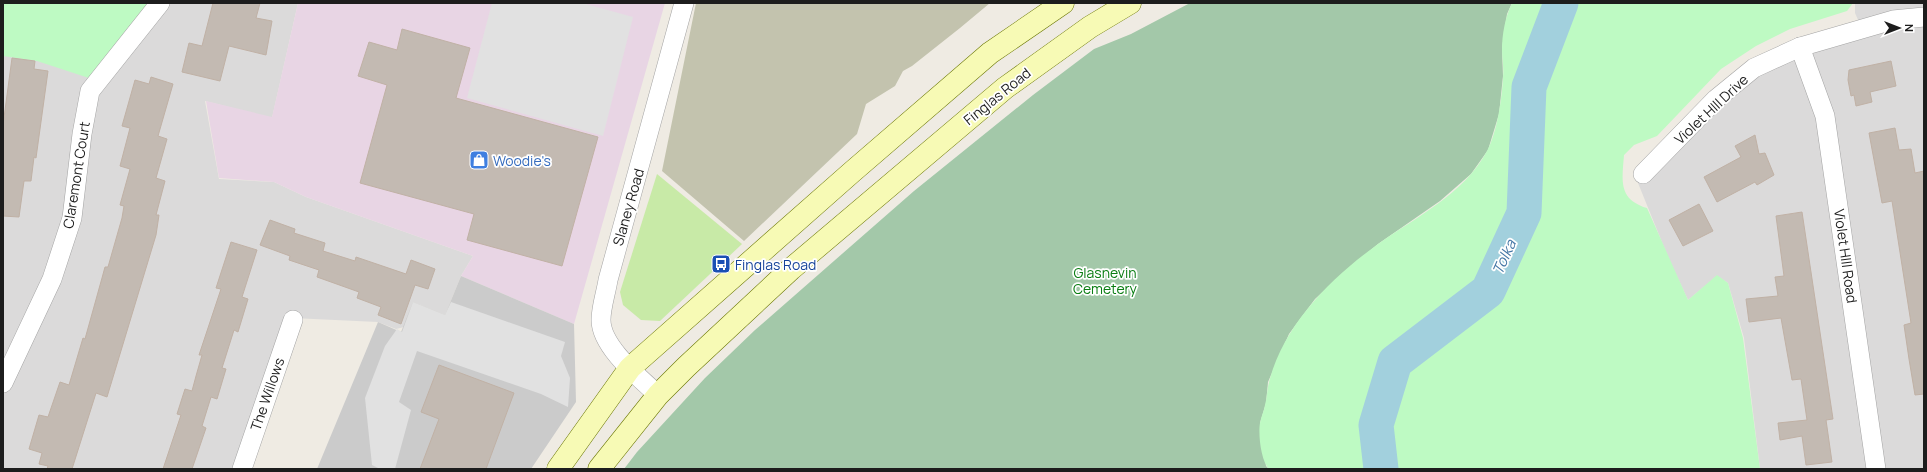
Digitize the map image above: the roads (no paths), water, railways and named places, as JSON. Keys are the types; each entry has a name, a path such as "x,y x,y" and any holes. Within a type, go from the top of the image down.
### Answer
{"main road":[{"path":"558,469 630,368 831,190 990,53 1062,3"},
{"name":"Finglas Road","path":"599,469 658,395 791,269 1005,88 1090,27 1130,3"}],"street":[{"name":"Claremont Court","path":"3,383 52,279 72,218 82,134 90,91 160,3"},
{"name":"Slaney Road","path":"658,395 618,355 605,336 601,321 608,280 684,3"},
{"name":"Violet HIll Drive","path":"1643,174 1716,99 1754,68 1800,47 1893,20 1924,17"},
{"name":"Violet HIll Road","path":"1800,47 1825,116 1876,469"},
{"name":"The Willows","path":"242,469 293,320"}],"waterway":[{"name":"Tolka","path":"1381,469 1376,425 1395,362 1488,291 1524,213 1529,87 1561,3"}],"place":[{"name":"Woodie's","path":"479,160"},
{"name":"Finglas Road","path":"721,264"}],"park label":[{"name":"Glasnevin Cemetery","path":"1105,280"}]}
